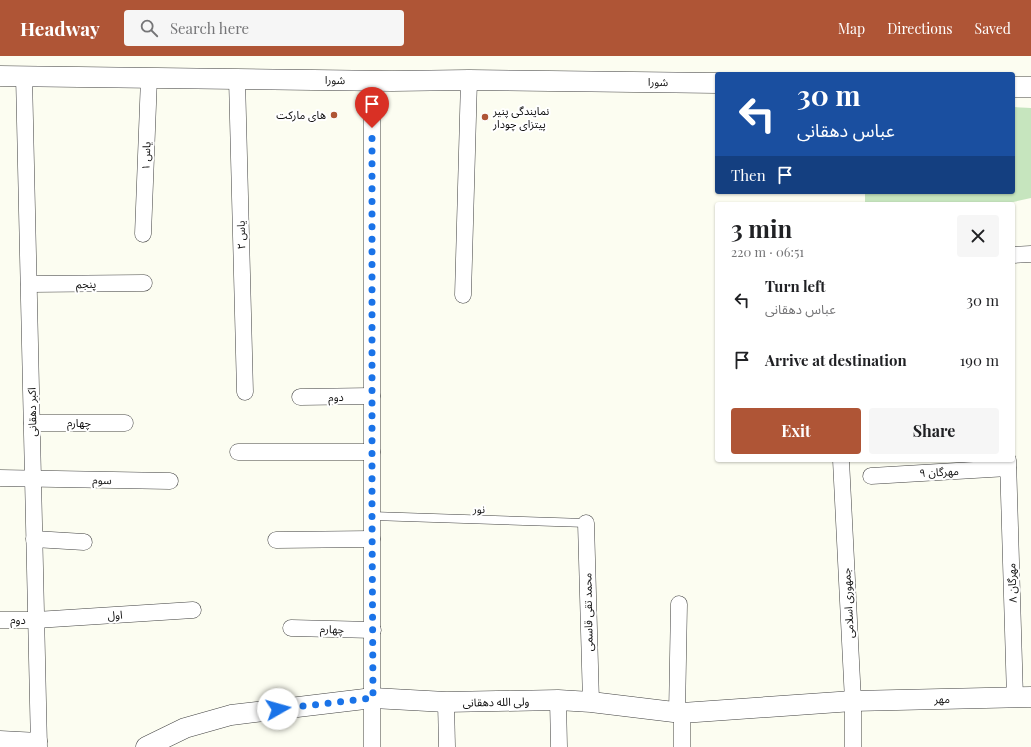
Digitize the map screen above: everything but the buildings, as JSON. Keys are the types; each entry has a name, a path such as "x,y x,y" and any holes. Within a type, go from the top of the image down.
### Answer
{"street":[{"name":"شورا","path":"0,76 715,83"},
{"name":"اکبر دهقانی","path":"24,76 39,744"},
{"name":"یاس ۱","path":"144,234 149,78"},
{"name":"یاس ۲","path":"238,79 245,392"},
{"path":"372,80 372,747"},
{"path":"463,295 469,80"},
{"path":"1015,87 1031,87"},
{"path":"1015,255 1031,254"},
{"name":"پنجم","path":"29,284 144,283"},
{"name":"دوم","path":"300,397 372,396"},
{"name":"چهارم","path":"32,423 125,423"},
{"path":"238,452 372,452"},
{"name":"جمهوری اسلامی","path":"841,462 854,747"},
{"name":"مهرگان ۹","path":"871,476 1008,464"},
{"name":"مهرگان ۸","path":"1008,464 1023,697"},
{"name":"سوم","path":"0,478 170,481"},
{"name":"محمد تقی قاسمی","path":"586,523 591,702"},
{"path":"34,539 84,542"},
{"path":"276,540 372,539"},
{"path":"679,604 679,713 682,747"},
{"name":"اول","path":"36,620 193,610"},
{"name":"دوم","path":"0,620 36,620"},
{"name":"چهارم","path":"291,628 373,630"},
{"name":"مهر","path":"853,701 1023,697"},
{"name":"ولی الله دهقانی","path":"146,747 185,728 231,714 373,698 446,702 558,700 591,702 679,713 853,701"},
{"path":"558,700 559,747"},
{"path":"446,702 447,747"},
{"path":"0,739 39,744"}],"lane":[{"name":"نور","path":"372,516 586,523"}],"green space":[{"path":"1015,107 1031,108 1031,198 1013,202 865,202 865,194 1015,194"}],"place":[{"name":"های مارکت","path":"334,115"},
{"name":"نمایندگی پنیر پیتزای چودار","path":"485,117"}],"route":[{"path":"278,709 373,698 372,128"}]}
